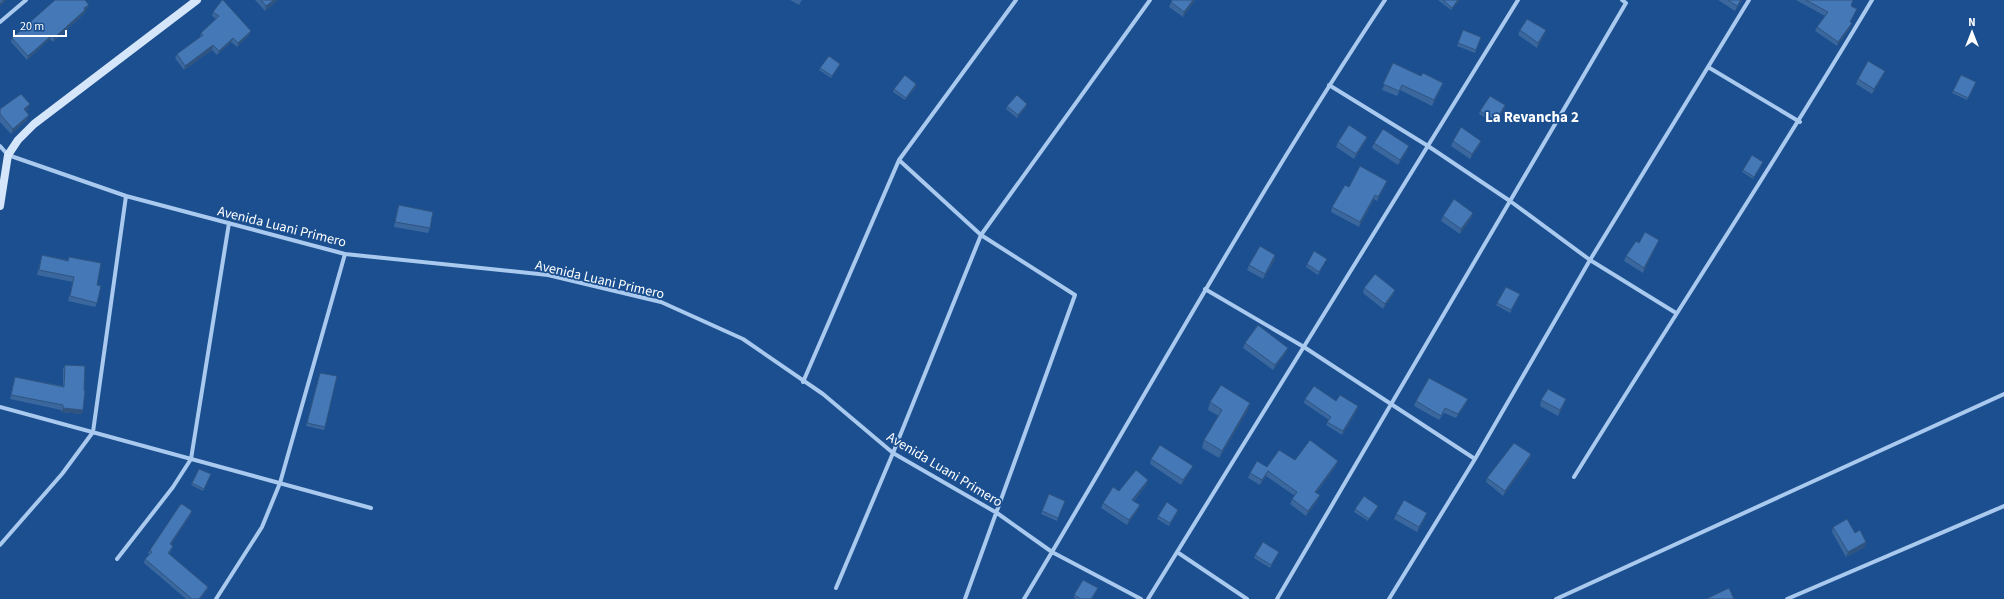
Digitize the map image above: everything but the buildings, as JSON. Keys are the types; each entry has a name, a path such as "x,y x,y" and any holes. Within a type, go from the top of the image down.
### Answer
{"street":[{"path":"0,22 26,0"},
{"path":"0,206 8,155 18,140 34,124 197,0"},
{"path":"803,382 899,160 1016,0"},
{"path":"836,588 893,453 981,234 1150,0"},
{"path":"1024,599 1205,289 1329,85 1385,0"},
{"path":"1148,599 1518,0"},
{"path":"1277,599 1626,3 1622,0"},
{"path":"1389,599 1475,459 1590,260 1749,0"},
{"path":"1574,477 1676,313 1800,122 1872,0"},
{"path":"1708,67 1800,122"},
{"path":"1329,85 1428,146 1510,201 1590,260 1676,313"},
{"path":"0,146 8,155"},
{"name":"Avenida Luani Primero","path":"8,155 126,196 345,254 548,275 661,302 743,339 803,382 823,394 893,453 997,512 1052,552 1141,599"},
{"path":"899,160 981,234 1075,295 965,599"},
{"path":"0,545 62,474 93,432 126,196"},
{"path":"117,559 173,487 192,459 229,223"},
{"path":"216,599 262,527 280,483 345,254"},
{"path":"1205,289 1304,347 1475,459"},
{"path":"1556,599 2004,394"},
{"path":"0,407 370,508"},
{"path":"1787,599 2004,506"},
{"path":"1177,552 1247,599"}],"district":[{"name":"La Revancha 2","path":"1532,117"}]}
